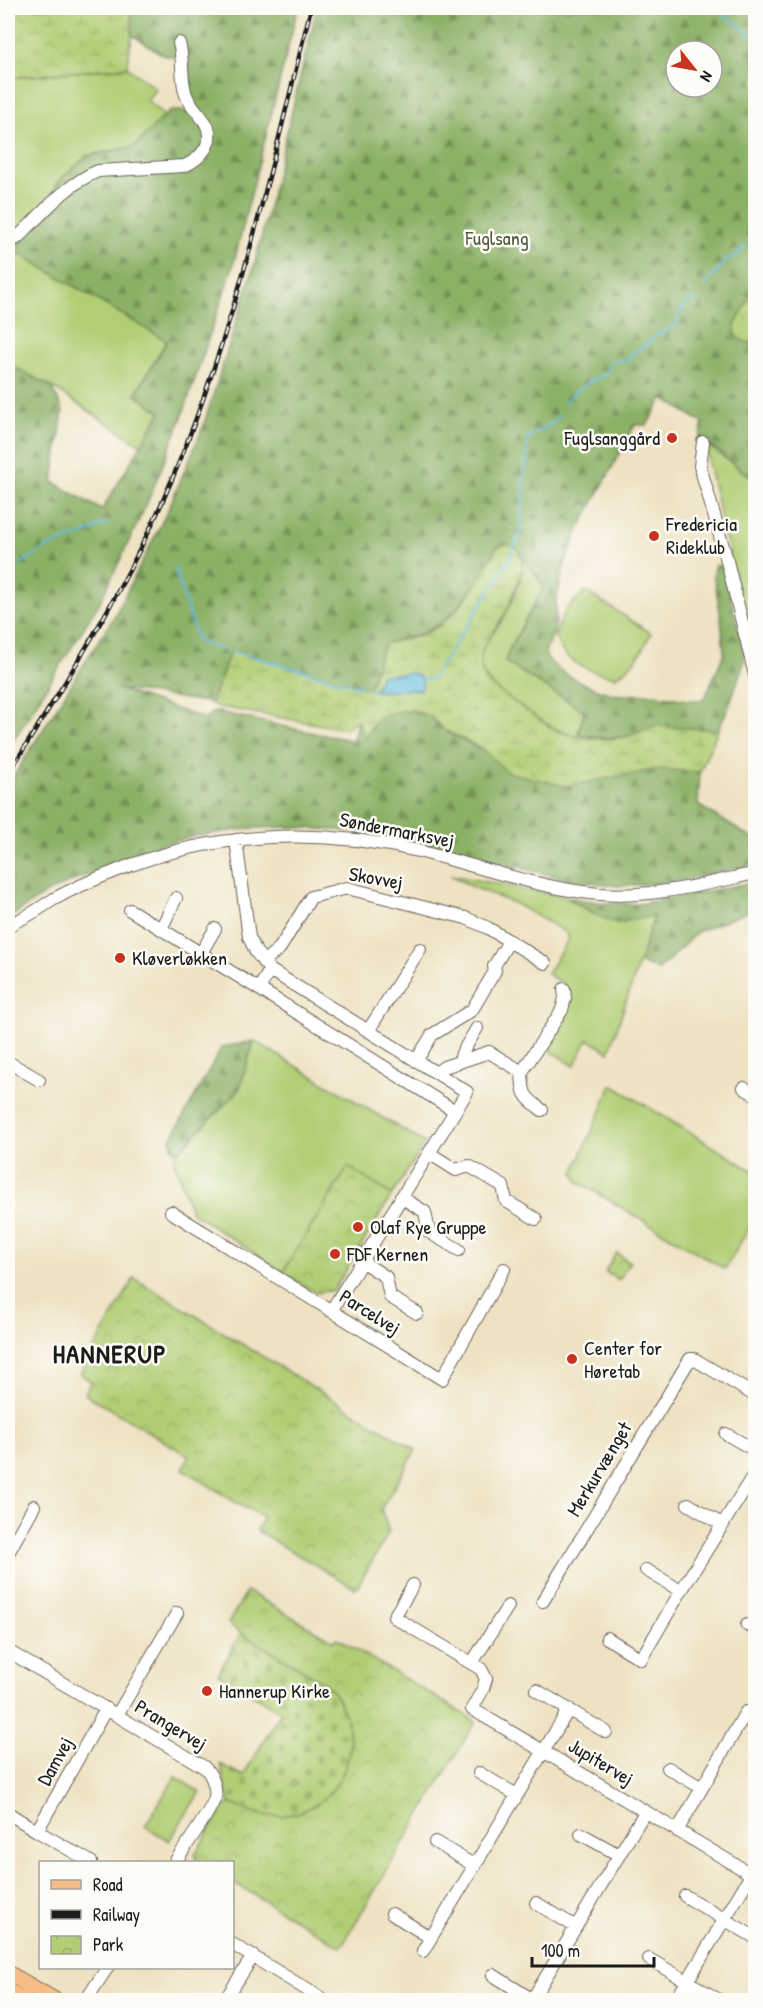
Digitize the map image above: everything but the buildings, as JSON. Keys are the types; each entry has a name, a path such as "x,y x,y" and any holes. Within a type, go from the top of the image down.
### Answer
{"main road":[{"path":"8,1973 55,2001"},
{"path":"8,1991 25,2001"}],"street":[{"path":"8,239 17,238 66,191 88,175 98,171 184,166 195,162 203,154 209,134 206,124 186,93 179,43"},
{"path":"703,442 700,466 726,557 756,679"},
{"name":"Søndermarksvej","path":"8,927 64,894 126,867 171,852 236,840 288,836 368,841 564,889 607,894 670,891 756,873"},
{"path":"236,840 249,937 266,966 467,1092 331,1311"},
{"name":"Skovvej","path":"259,989 266,966 280,948 311,897 347,888 466,918 488,928 545,963"},
{"path":"161,929 176,898"},
{"path":"130,910 455,1111"},
{"path":"201,954 215,928"},
{"path":"416,1061 432,1035 472,1010 495,971 494,966 509,941"},
{"path":"368,1031 420,949"},
{"path":"542,1110 523,1092 522,1072 562,1010 565,998 564,989"},
{"path":"460,1062 462,1053 477,1028"},
{"path":"436,1073 444,1067 489,1052 522,1072"},
{"path":"8,1062 39,1080"},
{"path":"744,1088 756,1095"},
{"path":"429,1153 456,1170 469,1166 503,1186 506,1201 536,1219"},
{"path":"401,1197 425,1212 429,1232 459,1250"},
{"name":"Parcelvej","path":"171,1212 442,1379 504,1269"},
{"path":"362,1261 386,1277 390,1297 417,1313"},
{"name":"Merkurvænget","path":"543,1601 690,1359 694,1359 756,1396"},
{"path":"726,1434 756,1451"},
{"path":"607,1638 642,1659 756,1471"},
{"path":"688,1504 723,1525"},
{"path":"8,1553 34,1506"},
{"path":"646,1570 681,1592"},
{"path":"412,1585 394,1617 472,1663 508,1606"},
{"name":"Prangervej","path":"111,1712 177,1613"},
{"name":"Prangervej","path":"8,1651 210,1772 215,1789 214,1802 176,1861"},
{"name":"Jupitervej","path":"472,1663 481,1669 486,1679 472,1709 754,1876"},
{"path":"536,1690 606,1732"},
{"path":"423,1952 569,1709"},
{"name":"Damvej","path":"37,1832 111,1712"},
{"path":"677,1831 746,1713"},
{"path":"668,1768 702,1788"},
{"path":"479,1773 517,1796"},
{"path":"493,1975 532,2000 645,1812"},
{"path":"8,1813 87,1861"},
{"path":"581,1834 619,1855"},
{"path":"435,1842 475,1866"},
{"path":"676,2001 754,1876"},
{"path":"685,1896 756,1938"},
{"path":"536,1903 576,1927"},
{"path":"392,1914 431,1938"},
{"path":"234,1945 324,2001"},
{"path":"225,2001 253,1956"},
{"path":"649,1959 719,2001"},
{"path":"86,2001 106,1969"}],"green space":[{"path":"8,8 298,8 233,266 181,420 148,501 100,602 8,749 8,364 52,387 63,411 53,482 102,510 161,412 135,395 167,341 13,250 56,208 49,201 56,186 87,156 135,146 170,111 187,111 197,107 191,94 188,56 165,56 132,35 127,67 8,78"},
{"path":"8,8 131,8 132,35 127,67 8,78"},
{"name":"Fuglsang","path":"317,8 755,8 755,481 717,450 699,440 703,423 663,398 647,425 635,425 578,531 563,569 556,602 556,624 545,652 548,659 562,672 582,683 609,693 653,694 701,700 705,697 724,654 721,617 714,578 715,565 723,567 745,656 729,706 718,730 654,726 630,736 605,738 579,735 584,711 505,662 509,650 544,586 519,551 483,575 443,622 424,633 384,644 369,690 232,651 211,703 116,688 205,719 213,712 219,712 351,740 354,738 357,720 366,738 374,722 382,715 402,711 423,713 446,731 480,749 507,772 603,779 660,769 700,772 698,805 755,840 755,864 673,882 618,886 567,879 376,833 292,827 252,828 195,836 156,846 46,893 8,919 8,785 115,615 167,512 203,427 255,263"},
{"path":"127,67 156,89 147,100 164,116 135,146 87,156 63,177 56,186 56,207 18,244 8,237 8,78"},
{"path":"13,250 167,340 135,394 161,412 141,445 52,387 8,364 8,259"},
{"path":"755,299 755,343 745,342 736,336 735,326 748,300"},
{"path":"707,445 755,481 755,665 709,467"},
{"path":"506,544 519,551 523,568 508,609 483,648 482,672 489,684 553,729 577,737 612,739 630,736 654,726 718,730 700,772 660,769 565,786 507,772 483,749 444,730 431,717 414,711 401,711 380,716 371,727 366,739 357,720 345,729 215,706 211,703 231,651 369,689 384,644 421,635 446,620 467,598 484,573 497,547"},
{"path":"523,558 544,586 509,650 505,662 584,711 577,737 544,722 505,696 485,677 482,669 481,652 513,600 521,575"},
{"path":"585,591 651,633 637,658 615,677 593,671 571,660 560,648 555,636 565,611"},
{"path":"450,875 566,897 598,916 655,915 609,1052 588,1039 574,1066 543,1046 565,985 547,974 569,938 565,932 516,904"},
{"path":"755,882 755,909 697,932 659,970 639,963 654,916 617,923 598,916 566,897 603,903 640,904"},
{"path":"254,1041 425,1143 392,1195 348,1167 283,1272 191,1212 173,1158 239,1090"},
{"path":"254,1041 239,1090 177,1152 170,1141 222,1047"},
{"path":"612,1085 755,1172 755,1218 725,1269 578,1182 574,1172"},
{"path":"348,1167 392,1195 334,1290 316,1293 283,1272"},
{"path":"616,1253 630,1262 619,1280 605,1272"},
{"path":"134,1278 416,1450 381,1509 389,1532 356,1589 257,1531 263,1517 183,1469 189,1456 85,1394 91,1381 80,1374"},
{"path":"247,1591 334,1641 337,1638 476,1721 341,1947 234,1883 234,1861 197,1861 195,1854 223,1808 229,1803 269,1816 295,1813 317,1804 333,1789 344,1770 349,1749 348,1726 340,1704 325,1683 228,1623"},
{"path":"241,1633 325,1683 340,1704 348,1726 349,1749 344,1770 333,1789 317,1804 295,1814 269,1816 229,1803 220,1764 243,1776 281,1712 218,1674"},
{"path":"175,1777 200,1792 169,1841 145,1826"}],"water":[{"path":"413,673 422,680 421,690 384,692 372,690 376,687 381,675"}],"waterway":[{"path":"714,8 756,38"},
{"path":"726,17 735,8"},
{"path":"706,285 726,259 736,256 745,246"},
{"path":"565,403 570,396 589,382 606,374 614,361 629,360 632,354 655,336 673,327 680,311 693,298"},
{"path":"420,680 433,678 509,561 520,529 528,438 552,424 559,415"},
{"path":"8,571 49,546 106,524"},
{"path":"175,569 198,642 223,649"},
{"path":"231,651 362,687"},
{"path":"367,689 373,690"}],"railway":[{"path":"8,774 111,605 164,498 188,439 210,378 248,256 311,8"}],"place":[{"name":"Fuglsanggård","path":"672,438"},
{"name":"Fredericia Rideklub","path":"654,536"},
{"name":"Kløverløkken","path":"120,958"},
{"name":"Olaf Rye Gruppe","path":"358,1227"},
{"name":"FDF Kernen","path":"335,1254"},
{"name":"Center for Høretab","path":"572,1359"},
{"name":"Hannerup Kirke","path":"207,1691"}],"district":[{"name":"HANNERUP","path":"110,1354"}]}
